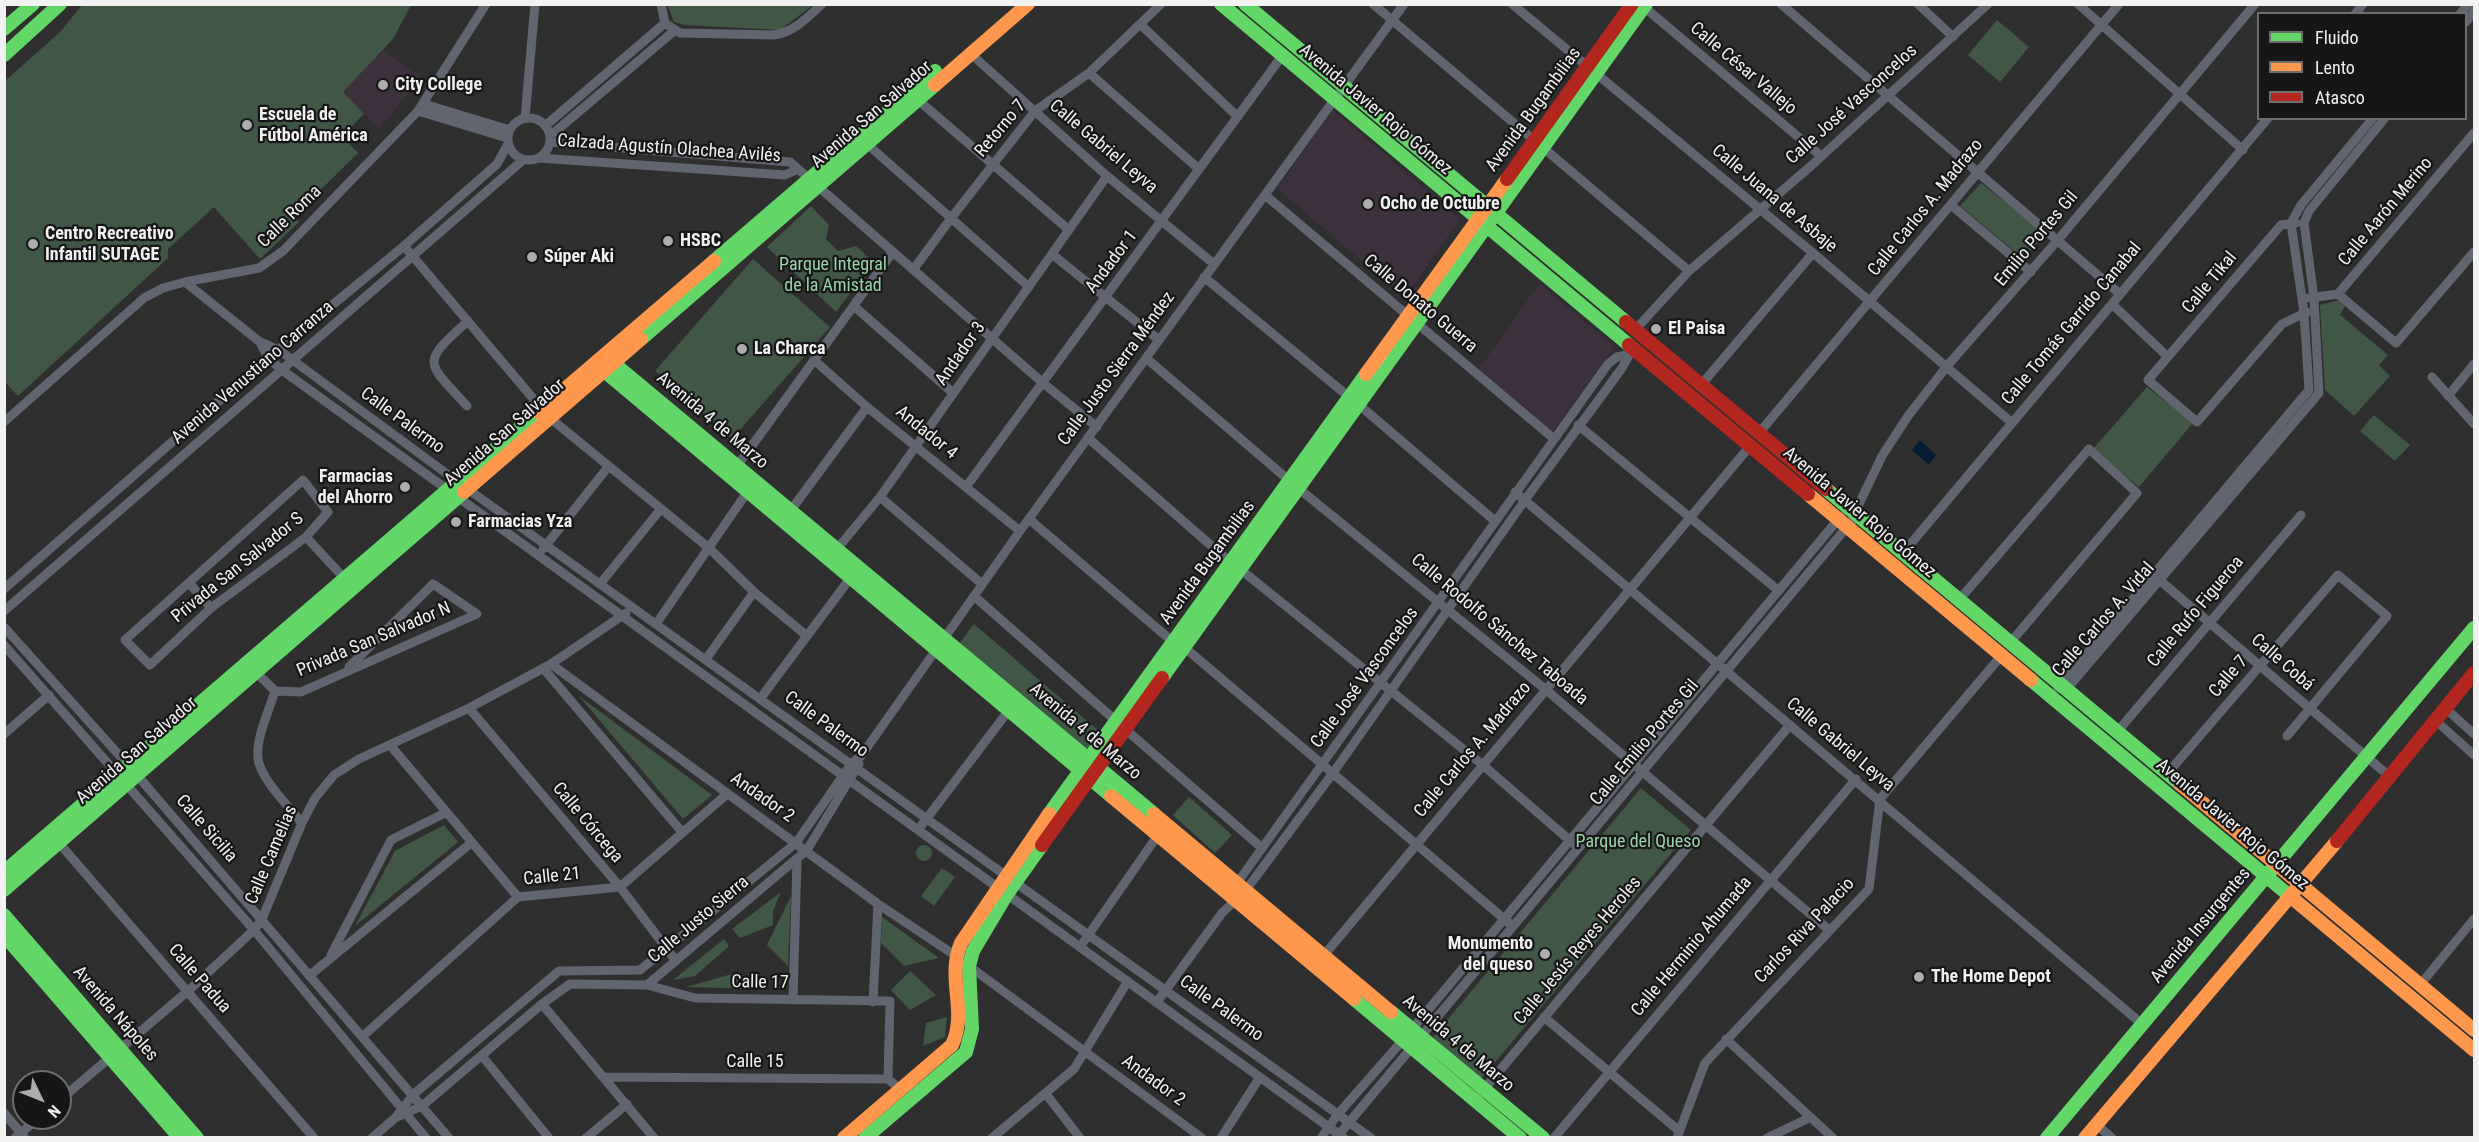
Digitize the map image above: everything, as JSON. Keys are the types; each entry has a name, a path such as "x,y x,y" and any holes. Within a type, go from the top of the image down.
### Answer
{"main road":[{"path":"4,29 33,4"},
{"path":"4,55 60,4"},
{"name":"Avenida San Salvador","path":"4,872 256,672 458,490 814,183 1012,4"},
{"name":"Avenida San Salvador","path":"814,183 867,144 1028,4"},
{"name":"Avenida Javier Rojo Gómez","path":"1221,4 1482,222 1630,351 1750,446 2475,1050"},
{"name":"Avenida Javier Rojo Gómez","path":"1245,4 1701,385 1855,509 1903,553 2010,643 2475,1030"},
{"name":"Avenida Bugambilias","path":"856,1135 901,1090 947,1051 956,1038 959,1023 953,974 961,942 1002,890 1538,144 1641,5"},
{"name":"Avenida 4 de Marzo","path":"604,363 734,470 792,510 941,644 1009,710 1090,768 1158,835 1324,955 1543,1137"},
{"name":"Avenida 4 de Marzo","path":"734,470 748,491 851,577 941,644 1090,768 1237,892 1315,966 1520,1137"},
{"name":"Avenida San Salvador","path":"4,890 59,843 128,774 345,579 458,490"},
{"name":"Avenida Insurgentes","path":"2047,1137 2475,628"},
{"path":"2085,1137 2291,897 2434,720 2475,673"},
{"name":"Avenida Bugambilias","path":"856,1135 966,1052 972,1038 969,966 973,951 1002,890"},
{"name":"Avenida Nápoles","path":"4,915 116,1053 180,1137"},
{"name":"Avenida Nápoles","path":"4,934 197,1137"}],"street":[{"name":"Calle Roma","path":"4,422 144,298 163,288 185,282 260,268 275,256 421,107 486,4"},
{"path":"508,137 525,118 535,4"},
{"path":"661,4 665,23 674,31 785,33 822,4"},
{"name":"Retorno 7","path":"913,270 1035,111 1089,73 1161,4"},
{"path":"1373,4 1689,271"},
{"name":"Calle Justo Sierra Méndez","path":"854,766 1020,531 1404,4"},
{"name":"Calle Juana de Asbaje","path":"1512,4 1813,253 2011,422"},
{"path":"1781,4 2120,294"},
{"path":"1918,4 1953,37"},
{"name":"Calle José Vasconcelos","path":"1635,330 1689,271 1821,156 1988,4"},
{"path":"2078,4 2243,150"},
{"name":"Calle Carlos A. Madrazo","path":"1759,433 2119,4"},
{"name":"Emilio Portes Gil","path":"1855,509 1882,456 1908,416 1947,366 2031,272 2255,4"},
{"name":"Calle César Vallejo","path":"1641,5 1821,156"},
{"path":"545,126 665,23"},
{"path":"1141,25 1238,117"},
{"path":"508,137 513,154 523,160 539,158 550,139 674,31"},
{"name":"Calle Gabriel Leyva","path":"971,54 1107,176 1164,220 1214,264"},
{"name":"Andador 1","path":"966,487 1164,220 1282,56"},
{"path":"1089,73 1199,170"},
{"path":"918,100 1069,230"},
{"path":"421,107 508,137"},
{"path":"525,118 536,119 545,126 550,139"},
{"name":"Calle Tomás Garrido Canabal","path":"1903,553 2266,120"},
{"path":"2371,120 2301,205 2291,223 2304,223 2309,211 2383,120"},
{"name":"Calle Aarón Merino","path":"2302,299 2314,302 2338,294 2475,133"},
{"name":"Avenida Venustiano Carranza","path":"4,588 268,358 404,246 497,164 508,137"},
{"name":"Calzada Agustín Olachea Avilés","path":"550,139 790,162 796,170 814,183 1043,384 1097,427"},
{"path":"867,144 1029,287"},
{"name":"Calzada Agustín Olachea Avilés","path":"539,158 785,175 796,170"},
{"name":"Avenida Venustiano Carranza","path":"4,611 523,160"},
{"name":"Andador 3","path":"837,549 880,498 1107,176"},
{"name":"Calle Donato Guerra","path":"1265,195 1553,438"},
{"path":"1951,205 2031,272"},
{"name":"Calle Carlos A. Vidal","path":"2063,687 2153,574 2309,390 2304,313 2291,223"},
{"name":"Calle Tikal","path":"2291,223 2281,225 2148,380 2198,422 2282,324 2304,313"},
{"name":"Calle Carlos A. Vidal","path":"2052,698 2161,581 2319,393 2314,302 2304,223"},
{"path":"404,246 546,413 608,467 709,548 754,592 807,636"},
{"path":"2338,294 2396,343 2475,252"},
{"path":"734,470 855,307 892,253"},
{"path":"1701,385 1813,253"},
{"path":"1053,255 1159,340"},
{"path":"1204,277 1495,521"},
{"name":"Calle Palermo","path":"185,282 260,342 279,350 458,490 538,556 1339,1136"},
{"path":"2304,313 2314,302"},
{"path":"2112,304 2168,357"},
{"path":"855,307 953,393"},
{"path":"467,406 435,370 434,357 438,348 468,321"},
{"name":"Calle Palermo","path":"260,342 268,358 282,370 458,490 546,545 1371,1137"},
{"name":"Calle José Vasconcelos","path":"1156,1002 1237,892 1333,773 1578,425 1622,368 1630,351"},
{"name":"Calle José Vasconcelos","path":"1237,892 1262,848 1441,602 1553,438 1608,364 1630,351"},
{"name":"Calle Rodolfo Sánchez Taboada","path":"1146,358 1294,484 1545,689 1641,773 1770,878 1829,930"},
{"name":"Andador 4","path":"814,360 867,407 1020,531"},
{"path":"2448,396 2475,364"},
{"path":"2432,377 2475,424"},
{"path":"792,510 867,407"},
{"path":"1578,425 1779,591"},
{"path":"1088,438 1235,566 1484,766 1579,848"},
{"name":"Calle Carlos A. Madrazo","path":"1315,966 1750,446"},
{"path":"1959,600 2089,449 2137,493 2010,643"},
{"path":"538,556 608,467"},
{"name":"Privada San Salvador S","path":"303,480 328,512 306,537 211,608 150,664 125,640 190,584 303,480"},
{"path":"656,624 748,491"},
{"name":"Calle Gabriel Leyva","path":"1515,492 1880,799 2142,1024"},
{"path":"880,498 982,584"},
{"name":"Calle Emilio Portes Gil","path":"1417,1033 1514,927 1727,671 1855,509"},
{"path":"600,584 660,510"},
{"name":"Calle Rufo Figueroa","path":"2117,732 2301,515"},
{"path":"1029,519 1322,767 1333,773 1418,843 1514,927"},
{"name":"Calle Emilio Portes Gil","path":"1408,1044 1505,918 1779,591 1843,523"},
{"path":"306,537 345,579"},
{"name":"Calle Cobá","path":"2153,574 2389,776"},
{"name":"Calle 7","path":"2167,774 2338,575 2387,616 2310,709"},
{"path":"760,699 851,577"},
{"path":"190,584 211,608"},
{"name":"Privada San Salvador N","path":"275,691 301,692 477,614 433,584 344,671"},
{"path":"706,660 754,592"},
{"path":"974,596 1262,848"},
{"name":"Calle Camelias","path":"72,1090 188,991 254,930 262,919 302,823 315,798 334,775 390,745 469,708 547,666 632,607"},
{"name":"Calle Sicilia","path":"4,627 128,774 426,1137"},
{"name":"Calle Sicilia","path":"4,645 49,695 128,774 262,919 449,1137"},
{"path":"1880,799 2001,656"},
{"path":"547,666 682,832"},
{"name":"Andador 2","path":"547,666 807,850 878,904 956,956"},
{"path":"256,672 275,691 258,748 258,760 262,772 302,823"},
{"path":"4,734 49,695"},
{"name":"Calle Córcega","path":"469,708 620,887 676,961"},
{"path":"2445,708 2475,734"},
{"path":"2287,736 2310,709"},
{"path":"918,830 1009,710"},
{"path":"2434,720 2475,755"},
{"name":"Calle Jesús Reyes Heroles","path":"1475,1100 1790,725"},
{"path":"390,745 518,897"},
{"name":"Calle Justo Sierra","path":"403,1111 414,1094 559,971 640,970 796,843 854,766"},
{"name":"Calle Justo Sierra","path":"403,1111 422,1106 542,1004 570,984 647,985 807,850 846,778"},
{"name":"Calle Herminio Ahumada","path":"1554,1137 1770,878 1856,779"},
{"path":"620,887 727,794"},
{"name":"Carlos Riva Palacio","path":"1678,1134 1705,1063 1869,889 1880,799"},
{"path":"328,960 391,840 445,813"},
{"path":"1080,947 1158,835"},
{"name":"Calle Padua","path":"59,843 314,1137"},
{"path":"309,976 471,843"},
{"path":"794,1000 797,860"},
{"name":"Calle 21","path":"363,1036 518,897 620,887"},
{"path":"873,1002 878,904"},
{"path":"2420,985 2475,919"},
{"name":"Andador 2","path":"969,966 1202,1137"},
{"path":"992,1137 1074,1069 1086,1053 1128,981"},
{"name":"Calle 17","path":"647,985 695,998 890,1001 888,1079"},
{"path":"542,1004 654,1137"},
{"path":"1544,1017 1611,1071 1678,1134"},
{"path":"1726,1039 1809,1118 1833,1137"},
{"path":"1321,1137 1338,1114 1408,1044"},
{"path":"1339,1136 1408,1044"},
{"path":"482,1056 549,1137"},
{"name":"Calle 15","path":"605,1077 888,1079"},
{"path":"1221,1137 1260,1077"},
{"path":"888,1079 901,1090"},
{"path":"1046,1094 1080,1137"},
{"path":"586,1137 627,1104"},
{"path":"372,1137 403,1111"},
{"path":"4,1113 20,1136"},
{"path":"1767,1137 1809,1118"},
{"path":"2096,1124 2112,1137"}],"shaded area":[{"name":"City College","path":"383,50 422,77 379,129 343,92"},
{"name":"Ocho de Octubre","path":"1333,110 1460,219 1405,298 1277,188"},
{"path":"1539,284 1615,347 1552,432 1478,370"}],"green space":[{"path":"83,4 411,5 393,39 343,92 364,114 342,136 358,153 294,216 299,222 260,259 214,207 168,249 168,258 18,396 4,381 6,80 60,32"},
{"path":"667,4 813,5 780,30 685,25 674,22"},
{"path":"1997,20 2029,47 2000,82 1968,55"},
{"path":"1981,183 2045,234 2024,259 1960,206"},
{"name":"Parque Integral de la Amistad","path":"811,206 829,225 826,239 838,251 856,246 873,262 836,312 767,247"},
{"name":"La Charca","path":"753,259 830,327 732,439 655,371"},
{"path":"2339,300 2345,306 2340,315 2388,355 2379,365 2390,376 2354,416 2325,390 2320,305"},
{"path":"2147,387 2193,423 2139,487 2093,449"},
{"path":"2374,415 2410,445 2395,461 2360,431"},
{"path":"974,624 1100,732 1085,752 958,645"},
{"path":"579,696 712,795 683,819"},
{"name":"Parque del Queso","path":"1641,788 1691,830 1480,1080 1433,1037"},
{"path":"1189,797 1232,835 1215,853 1173,815"},
{"path":"444,825 458,842 355,926 395,851"},
{"path":"924,845 930,847 932,853 930,859 924,861 918,859 916,853 918,847"},
{"path":"942,868 955,877 934,906 921,896"},
{"path":"781,892 773,911 773,925 740,938 732,929"},
{"path":"791,896 788,966 767,945"},
{"path":"882,917 939,958 904,966 881,943"},
{"path":"724,939 729,946 695,976 673,980"},
{"path":"910,971 936,995 910,1010 891,990"},
{"path":"739,972 760,989 686,987"},
{"path":"947,1017 945,1037 923,1046 926,1023"}],"water":[{"path":"1920,440 1936,455 1929,465 1912,450"}],"traffic: fast":[{"path":"4,29 33,4"},
{"path":"4,55 60,4"},
{"path":"1221,4 1629,345"},
{"path":"1245,4 1626,322"},
{"path":"1162,678 1646,4"},
{"path":"714,261 935,71"},
{"path":"641,339 935,85"},
{"path":"606,357 1154,814"},
{"path":"597,365 1111,796"},
{"path":"1049,814 1366,374"},
{"path":"4,872 538,412"},
{"path":"1826,489 2180,784"},
{"path":"4,890 464,492"},
{"path":"2047,1138 2474,628"},
{"path":"2031,680 2291,897"},
{"path":"865,1138 966,1052 972,1029 969,966 973,951 1007,894 1042,845"},
{"path":"4,915 197,1138"},
{"path":"4,935 180,1138"},
{"path":"1354,999 1520,1138"},
{"path":"1391,1012 1543,1138"}],"traffic: slow":[{"path":"935,85 1028,4"},
{"path":"1366,374 1507,179"},
{"path":"538,412 714,261"},
{"path":"464,492 641,339"},
{"path":"1808,494 2031,680"},
{"path":"2180,784 2301,885"},
{"path":"1111,796 1354,999"},
{"path":"844,1138 952,1045 958,1020 956,969 961,943 1049,814"},
{"path":"1154,814 1391,1012"},
{"path":"2085,1138 2337,841"},
{"path":"2301,885 2474,1030"},
{"path":"2291,897 2474,1050"}],"traffic: jam":[{"path":"1507,179 1632,4"},
{"path":"1626,322 1826,489"},
{"path":"1629,345 1808,494"},
{"path":"2337,841 2474,673"},
{"path":"1042,845 1162,678"}],"place":[{"name":"City College","path":"383,85"},
{"name":"Escuela de Fútbol América","path":"247,125"},
{"name":"Ocho de Octubre","path":"1368,204"},
{"name":"HSBC","path":"668,241"},
{"name":"Centro Recreativo Infantil SUTAGE","path":"33,244"},
{"name":"Súper Aki","path":"532,257"},
{"name":"El Paisa","path":"1656,329"},
{"name":"La Charca","path":"742,349"},
{"name":"Farmacias del Ahorro","path":"405,487"},
{"name":"Farmacias Yza","path":"456,522"},
{"name":"Monumento del queso","path":"1545,954"},
{"name":"The Home Depot","path":"1919,977"}]}
